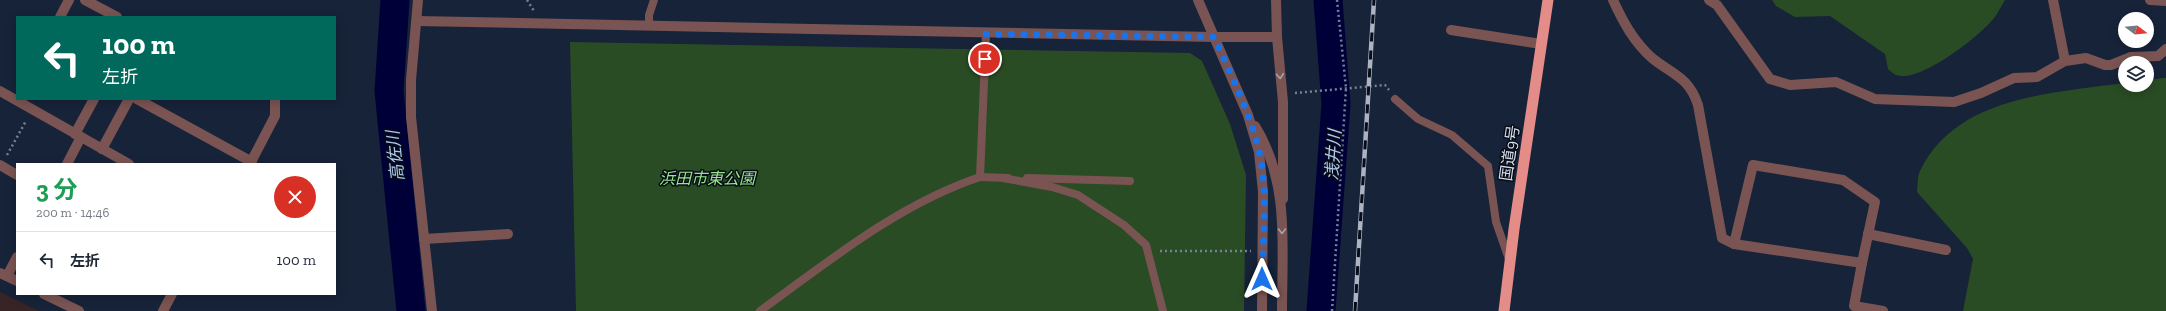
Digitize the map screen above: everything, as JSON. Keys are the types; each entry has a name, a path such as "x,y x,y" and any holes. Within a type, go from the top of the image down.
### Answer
{"highway":[{"name":"国道9号","path":"1504,311 1548,0"}],"street":[{"path":"61,16 69,0"},
{"path":"85,0 115,16"},
{"path":"418,0 411,80 411,117 432,311"},
{"path":"1198,0 1248,115 1259,152 1263,192 1262,311"},
{"path":"1276,0 1277,37 1282,94 1282,311"},
{"path":"1613,0 1630,34 1652,58 1674,72 1694,91 1698,105 1722,238 1734,244 1862,263"},
{"path":"1709,0 1717,5 1770,79 1790,85 1836,82 1875,99 1954,102 1981,93 2014,78 2038,77 2065,61 2086,58 2105,65 2131,57 2158,56 2166,49"},
{"path":"2053,0 2065,61"},
{"path":"2150,0 2166,1"},
{"path":"417,21 986,34 1277,37"},
{"path":"1451,30 1541,44"},
{"path":"0,91 16,98"},
{"path":"19,100 127,163"},
{"path":"66,163 94,100"},
{"path":"102,149 128,100"},
{"path":"139,100 251,163 275,116 275,100"},
{"path":"1248,115 1265,142 1272,160 1279,183 1282,207"},
{"path":"1734,244 1753,165 1843,180 1875,202 1854,306 1883,311"},
{"path":"1,166 16,174"},
{"path":"424,239 508,234"},
{"path":"1868,234 1946,250"},
{"path":"16,258 3,274 16,280"},
{"path":"46,295 79,311"},
{"path":"163,311 171,295"}],"lane":[{"path":"649,26 649,15 654,0"},
{"path":"980,177 986,34"},
{"path":"1395,100 1418,119 1452,135 1488,166 1496,222 1510,261"},
{"path":"760,311 893,219 935,195 980,177 1130,180"},
{"path":"1003,178 1052,187 1078,195 1124,225 1146,245 1163,311"}],"path":[{"path":"527,0 534,12"},
{"path":"1332,311 1346,88 1337,0"},
{"path":"1282,94 1385,85 1395,100"},
{"path":"1,166 33,109"},
{"path":"1147,250 1252,251"}],"shaded area":[{"path":"0,292 39,311 0,311"}],"green space":[{"path":"1772,0 2005,0 1994,18 1987,26 1963,46 1933,66 1906,76 1896,75 1893,73 1888,69 1885,54 1830,16 1795,17 1776,6"},
{"name":"浜田市東公園","path":"570,42 1190,53 1202,61 1230,124 1246,175 1244,311 576,311"},
{"path":"2166,78 2166,311 1963,311 1973,259 1967,248 1917,192 1919,173 1936,146 1957,127 1982,113 2009,103 2038,95 2118,84 2118,92 2154,92 2154,79"}],"waterway":[{"name":"高佐川","path":"395,0 389,91 411,311"},
{"name":"浅井川","path":"1321,311 1336,104 1328,0"}],"railway":[{"path":"1355,311 1374,0"}],"route":[{"path":"985,59 986,34 1214,37 1248,115 1259,152 1263,192 1262,279"}]}
